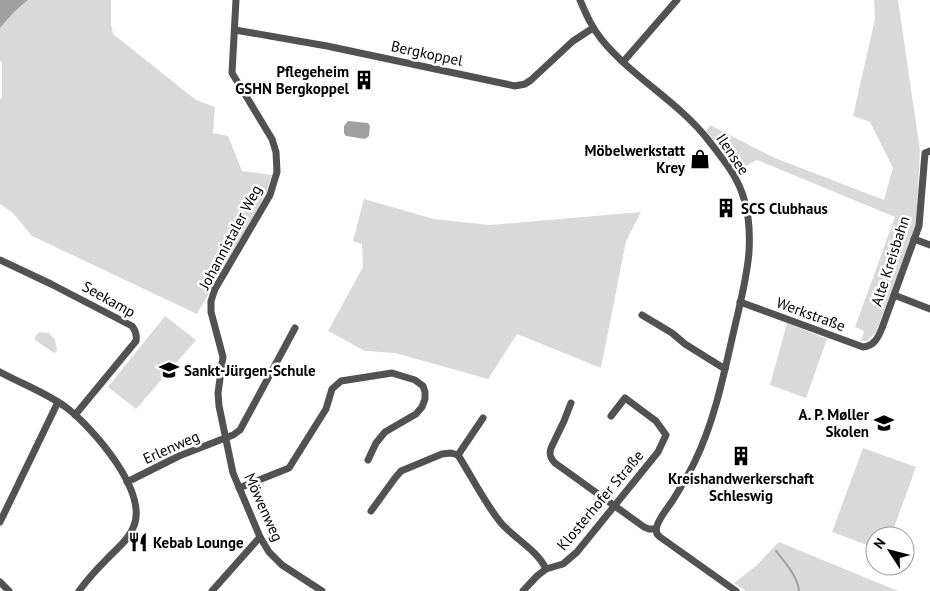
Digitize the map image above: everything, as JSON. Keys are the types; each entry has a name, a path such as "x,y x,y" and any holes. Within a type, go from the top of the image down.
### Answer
{"street":[{"name":"Johannistaler Weg","path":"226,438 219,406 223,357 210,312 211,301 215,289 270,195 277,172 276,152 272,139 232,73 236,0"},
{"name":"Ilensee","path":"580,0 593,28 622,62 691,121 707,138 735,177 744,199 749,233 749,253 740,302 714,408 698,454 680,489 658,522 656,529"},
{"path":"622,62 677,0"},
{"name":"Bergkoppel","path":"235,30 327,46 515,86 525,84 531,80 573,41 593,28"},
{"name":"Alte Kreisbahn","path":"873,344 878,338 914,240 918,226 928,152"},
{"path":"914,240 930,245"},
{"name":"Seekamp","path":"0,260 51,284 132,326 136,330 136,341 75,415"},
{"path":"894,295 930,309"},
{"name":"Werkstraße","path":"740,302 863,347 873,344"},
{"path":"642,315 724,369"},
{"path":"226,438 240,430 295,328"},
{"path":"0,372 58,402 75,415 109,453 128,482 135,499 137,516 133,529 120,547 78,591"},
{"path":"239,488 289,468 326,409 332,389 341,381 392,373 415,380 426,392 426,399 422,407 416,414 385,432 376,443 368,460"},
{"name":"Klosterhofer Straße","path":"523,591 537,576 546,570 563,564 577,552 658,452 666,435 656,421 625,398 611,416"},
{"path":"0,522 58,402"},
{"path":"570,402 564,422 550,452 551,458 555,463 647,529 656,529 656,534 736,591"},
{"path":"458,454 483,418"},
{"name":"Erlenweg","path":"128,482 179,456 226,438"},
{"name":"Möwenweg","path":"226,438 233,473 260,537 269,552 282,565 322,591"},
{"path":"371,511 401,471 442,454 458,454"},
{"path":"458,454 494,514 515,536 539,556 546,570"},
{"path":"212,591 260,537"},
{"path":"0,582 9,591"}],"shaded area":[{"path":"0,0 28,0 0,28"},
{"path":"28,0 111,0 113,34 196,100 215,107 213,133 228,136 242,171 272,175 266,194 197,314 32,236 13,213 0,204 2,63 0,61 0,28"},
{"path":"874,0 898,0 920,151 916,226 876,332 867,341 861,341 864,331 855,327 895,217 757,160 736,171 722,149 706,131 710,125 775,158 884,200 893,168 870,122 853,116 875,19"},
{"path":"348,121 368,123 370,126 369,136 365,139 346,136 344,126"},
{"path":"364,199 434,219 490,225 641,212 626,241 601,368 517,334 488,379 395,353 365,351 328,331 363,267 362,244 353,241"},
{"path":"165,316 196,340 136,409 108,387"},
{"path":"787,323 827,339 806,398 770,385"},
{"path":"40,332 49,333 55,340 56,352 54,353 35,340 35,336"},
{"path":"863,448 916,467 895,526 865,526 865,544 832,532"},
{"path":"779,542 898,591 746,591 734,583 756,566"}],"waterway":[{"path":"776,551 794,575 799,591"}],"place":[{"name":"Pflegeheim GSHN Bergkoppel","path":"364,80"},
{"name":"Möbelwerkstatt Krey","path":"700,159"},
{"name":"SCS Clubhaus","path":"726,208"},
{"name":"Sankt-Jürgen-Schule","path":"169,370"},
{"name":"A. P. Møller Skolen","path":"884,423"},
{"name":"Kreishandwerkerschaft Schleswig","path":"741,456"},
{"name":"Kebab Lounge","path":"138,542"}]}
